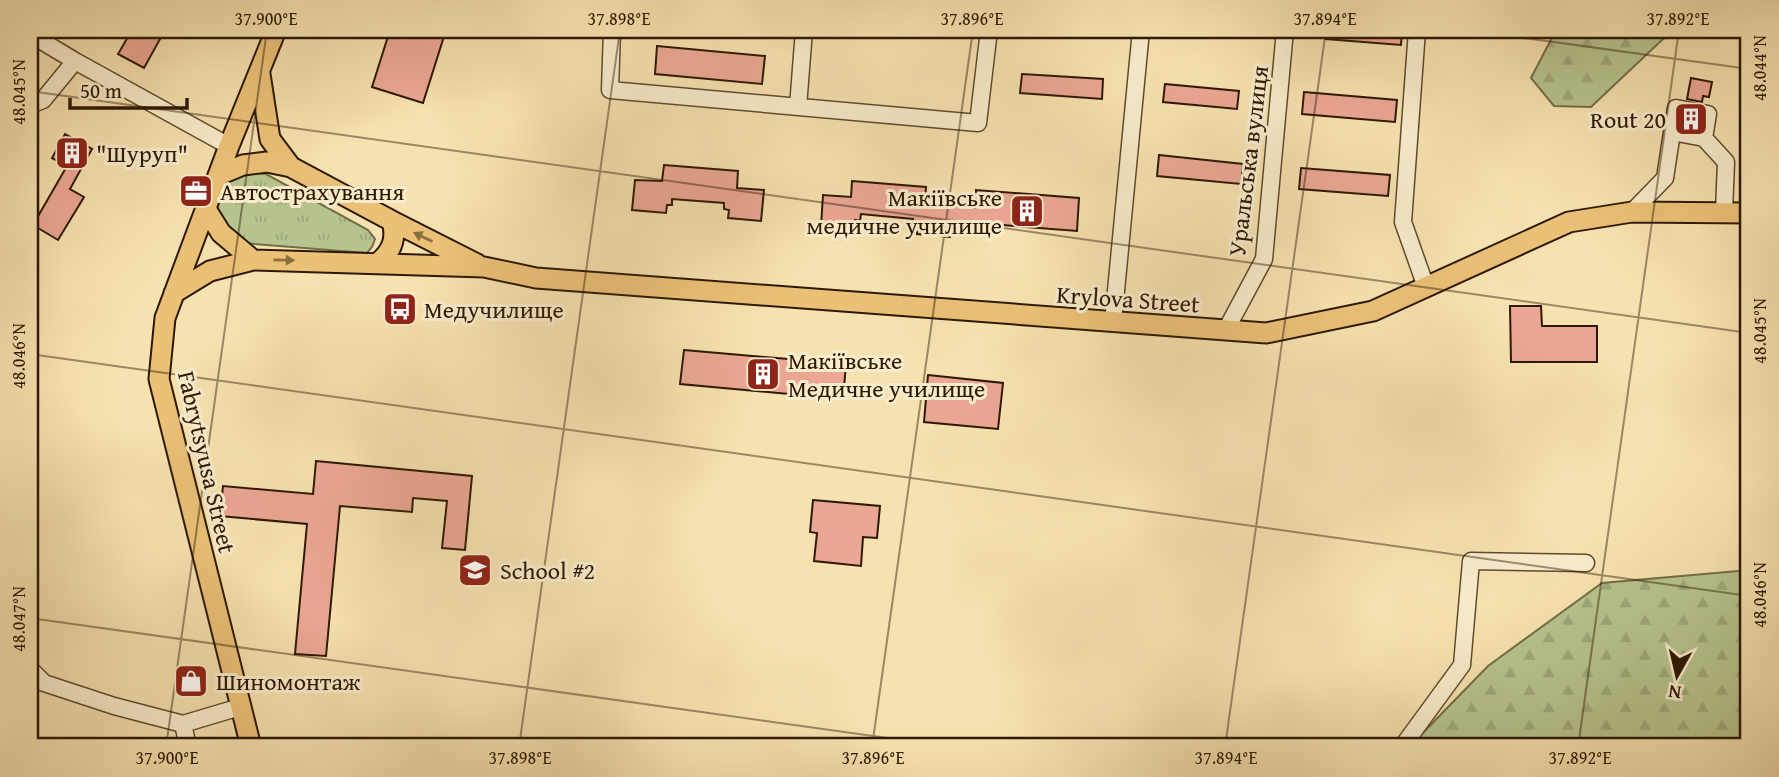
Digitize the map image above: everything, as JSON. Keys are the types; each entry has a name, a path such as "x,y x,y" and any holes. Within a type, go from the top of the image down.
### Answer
{"main road":[{"name":"Fabrytsyusa Street","path":"251,747 159,379 165,318 229,146 276,30"},
{"path":"260,73 270,139 291,167"},
{"path":"219,174 243,165 267,162 291,167 484,267"},
{"path":"206,209 221,233 253,260"},
{"name":"Krylova Street","path":"484,267 536,278 1266,333 1373,311 1569,222 1632,212 1749,213"},
{"path":"379,262 389,254 395,231 391,221"},
{"path":"174,293 210,271 253,260 484,267"}],"street":[{"path":"612,30 610,90 978,123 989,30"},
{"path":"798,107 804,30"},
{"path":"1113,322 1141,30"},
{"name":"Уральська вулиця","path":"1226,330 1264,259 1286,30"},
{"path":"1417,30 1403,222 1426,287"},
{"path":"30,34 229,146"},
{"path":"30,105 43,100 75,61"},
{"path":"1632,212 1665,178 1676,108 1708,114 1704,138"},
{"path":"1672,132 1704,138 1726,162 1724,212"},
{"path":"1402,747 1462,665 1471,561 1586,563"},
{"path":"30,669 44,683 114,706 183,724 240,707"},
{"path":"183,724 188,747"}],"green space":[{"path":"1556,30 1681,30 1663,39 1591,107 1554,106 1531,78"},
{"path":"250,172 266,174 368,230 375,239 372,247 367,253 243,243 224,230 217,214 219,197 229,182 236,175"},
{"path":"1749,570 1749,747 1411,747 1488,666 1602,583"}],"building":[{"path":"132,30 165,30 144,68 118,54"},
{"path":"390,30 446,30 423,103 372,87"},
{"path":"1327,30 1402,30 1401,45 1326,39"},
{"path":"657,46 765,56 762,84 655,74"},
{"path":"1022,74 1103,79 1102,99 1020,93"},
{"path":"1691,78 1712,82 1709,97 1703,96 1702,102 1687,99"},
{"path":"1165,84 1239,91 1237,109 1163,102"},
{"path":"1304,92 1397,100 1395,122 1302,114"},
{"path":"65,134 92,149 70,189 84,197 58,240 33,225 67,166 52,158"},
{"path":"1159,155 1243,164 1241,184 1157,176"},
{"path":"664,165 738,171 737,188 764,190 761,221 728,218 729,210 724,209 724,203 672,199 672,205 667,205 666,213 632,210 635,180 662,181"},
{"path":"1301,168 1390,175 1388,196 1299,189"},
{"path":"852,181 926,187 925,203 975,208 976,190 1079,198 1077,231 951,221 950,237 917,234 917,225 912,225 913,219 861,214 860,221 855,220 855,229 821,226 823,195 851,197"},
{"path":"1510,306 1541,306 1542,326 1597,326 1597,362 1511,362"},
{"name":"Макіївське Медичне училище","path":"684,350 846,364 843,399 680,384"},
{"path":"928,375 1003,383 998,429 924,422"},
{"path":"316,461 472,476 465,550 442,548 447,501 413,498 412,512 340,506 326,656 295,654 307,524 220,516 223,486 313,494"},
{"path":"813,500 880,506 877,538 863,537 861,566 814,561 817,533 810,532"}],"railway":[{"path":"30,734 43,747"}],"place":[{"name":"Rout 20","path":"1691,119"},
{"name":"\"Шуруп\"","path":"72,153"},
{"name":"Автострахування","path":"196,191"},
{"name":"Макіївське медичне училище","path":"1027,211"},
{"name":"Медучилище","path":"400,309"},
{"name":"Макіївське Медичне училище","path":"763,374"},
{"name":"School #2","path":"475,570"},
{"name":"Шиномонтаж","path":"191,681"}]}
